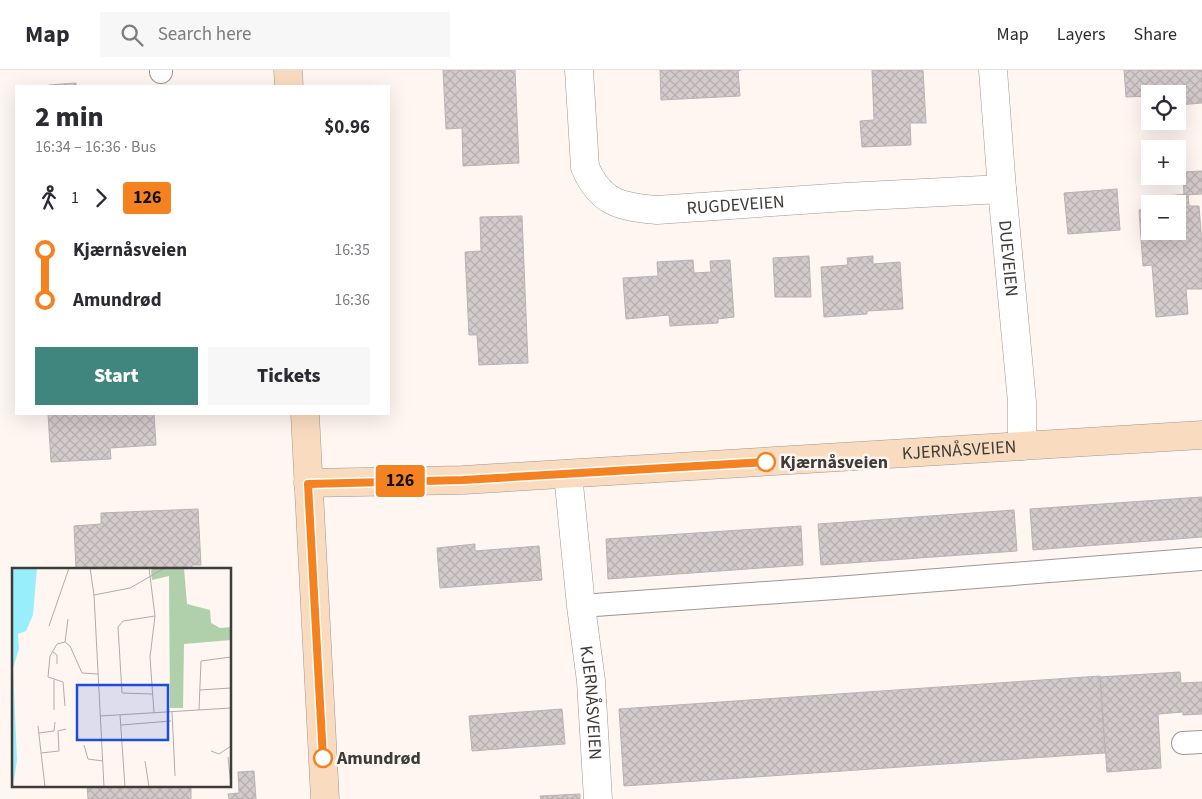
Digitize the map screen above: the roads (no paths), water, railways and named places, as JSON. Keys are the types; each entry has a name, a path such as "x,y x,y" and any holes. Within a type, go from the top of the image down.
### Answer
{"main road":[{"path":"288,70 289,85"},
{"path":"305,415 325,799"},
{"name":"KJERNÅSVEIEN","path":"308,484 463,480 1202,435"}],"street":[{"name":"RUGDEVEIEN","path":"579,70 585,167 589,177 606,197 628,208 657,210 1002,189"},
{"name":"DUEVEIEN","path":"993,70 1022,402 1022,446"},
{"name":"KJERNÅSVEIEN","path":"568,474 581,606 591,681 598,799"}],"lane":[{"path":"581,606 1202,559"}],"place":[{"name":"Kjærnåsveien","path":"766,462"},
{"name":"Amundrød","path":"323,758"}]}
